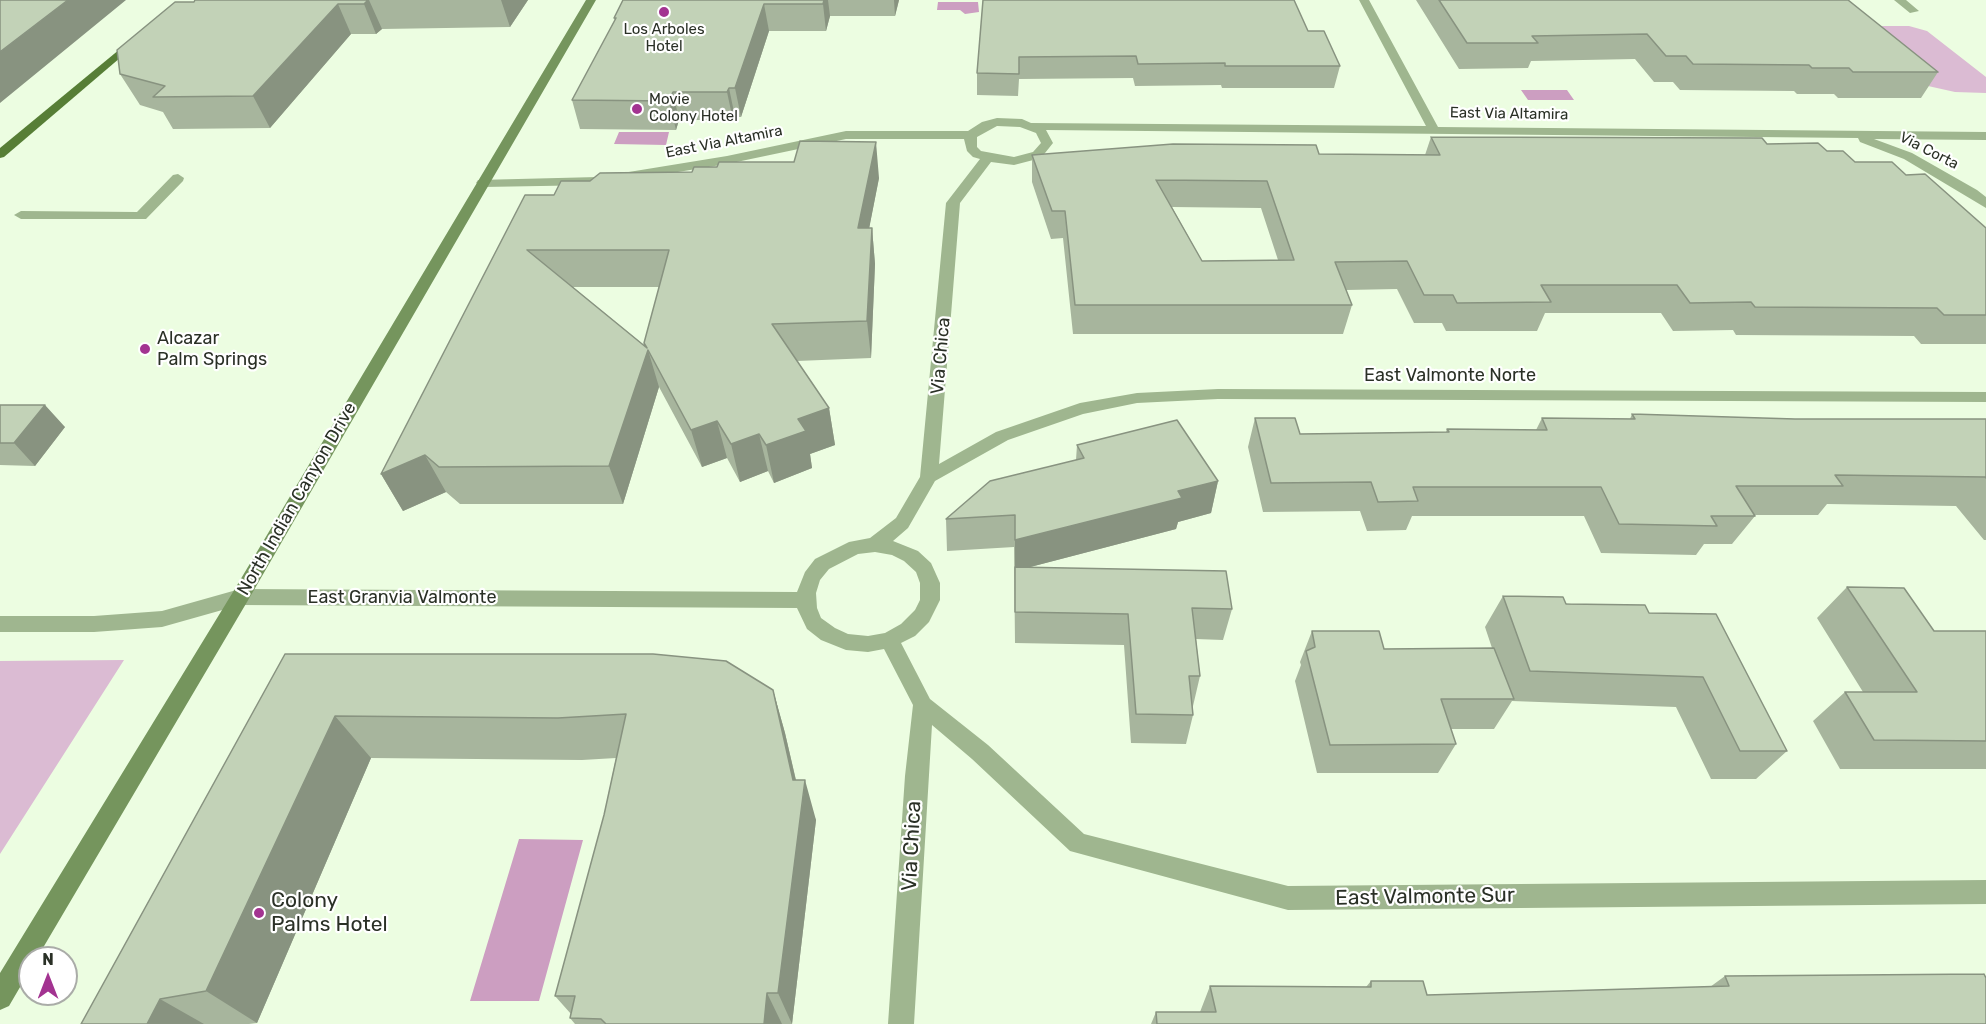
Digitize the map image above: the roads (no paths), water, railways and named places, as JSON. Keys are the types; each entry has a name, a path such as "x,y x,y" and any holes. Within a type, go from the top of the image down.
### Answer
{"main road":[{"name":"North Indian Canyon Drive","path":"0,997 240,597 591,0"},
{"path":"1,152 146,30"}],"street":[{"path":"1364,0 1434,130"},
{"path":"1899,0 1914,11"},
{"name":"East Via Altamira","path":"483,183 598,181 727,160 846,135 971,135 986,125 998,122 1016,122 1032,126 1163,128 1986,135"},
{"path":"971,135 969,141 971,148 988,158 1014,161 1037,155 1047,143 1046,137 1032,126"},
{"name":"Via Corta","path":"1854,135 1908,156 1972,193 1986,204"},
{"name":"Via Chica","path":"875,545 902,523 929,477 953,203 988,158"},
{"path":"21,215 141,216 178,178"},
{"name":"East Valmonte Norte","path":"929,477 1002,436 1080,409 1137,398 1218,394 1986,397"},
{"name":"Via Chica","path":"875,545 894,548 911,556 924,568 930,583 930,600 922,616 908,630 889,640 868,644 846,642 828,634 814,622 807,608 806,593 812,577 822,564 856,547 875,545"},
{"name":"East Granvia Valmonte","path":"0,624 94,624 162,619 240,597 807,600"},
{"path":"889,640 923,705"},
{"name":"Via Chica","path":"901,1024 916,776 923,705"},
{"name":"East Valmonte Sur","path":"923,705 980,752 1078,843 1288,898 1986,892"}],"place":[{"name":"Los Arboles Hotel","path":"664,12"},
{"name":"Movie Colony Hotel","path":"637,109"},
{"name":"Alcazar Palm Springs","path":"145,349"},
{"name":"Colony Palms Hotel","path":"259,913"}]}
